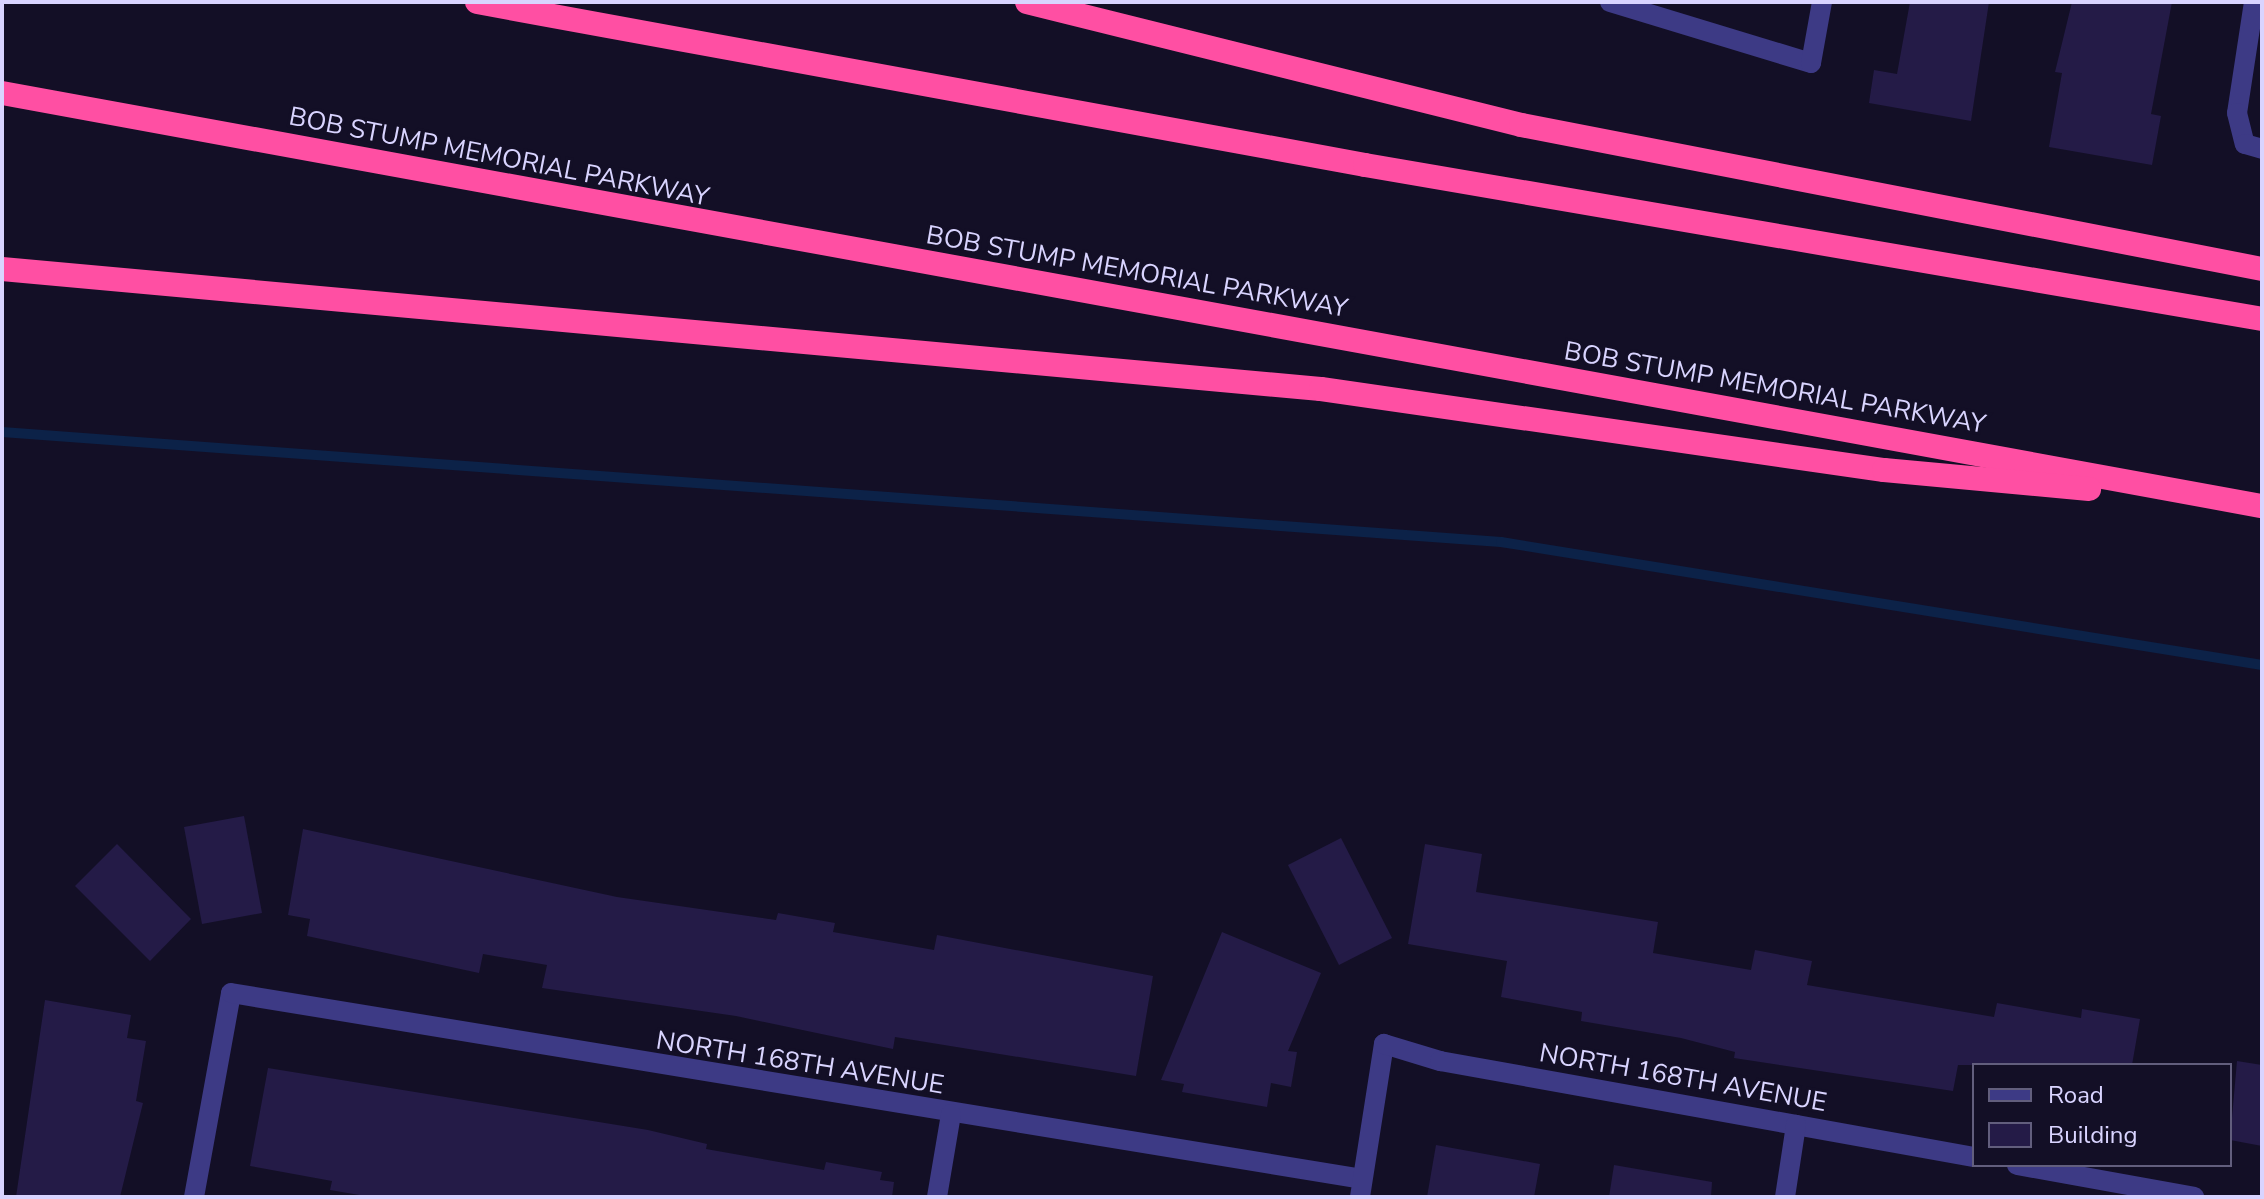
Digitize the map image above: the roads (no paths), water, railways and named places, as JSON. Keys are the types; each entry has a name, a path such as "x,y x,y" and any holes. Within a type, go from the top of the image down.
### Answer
{"highway":[{"path":"477,2 1365,165 2262,319"},
{"path":"1027,2 1521,125 2262,269"},
{"name":"BOB STUMP MEMORIAL PARKWAY","path":"2,93 2262,506"},
{"path":"2,269 1321,389 1884,470 2235,502"}],"street":[{"path":"1610,2 1811,63 1822,2"},
{"path":"2254,2 2237,113 2254,146"},
{"name":"NORTH 168TH AVENUE","path":"194,1197 231,993 951,1114 1361,1188 1384,1044 1440,1061 1972,1157"},
{"path":"937,1197 951,1114"},
{"path":"1785,1197 1796,1125"},
{"path":"2028,1167 2194,1197"}],"waterway":[{"path":"2,432 1501,542 2262,665"}]}
